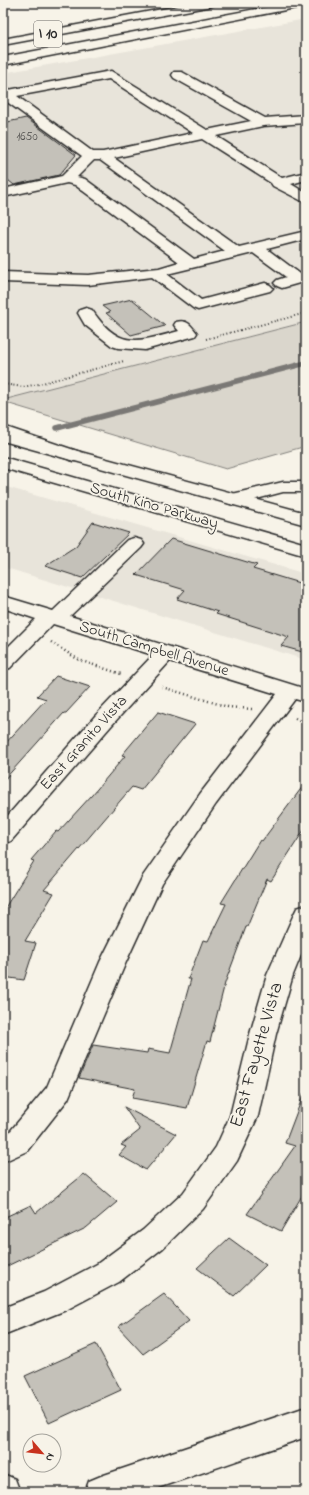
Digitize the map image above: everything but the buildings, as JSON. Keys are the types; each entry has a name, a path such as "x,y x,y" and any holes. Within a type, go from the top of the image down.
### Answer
{"main road":[{"path":"55,21 167,3"},
{"name":"I 10","path":"3,42 212,3"},
{"name":"I 10","path":"3,48 132,25 276,3"},
{"path":"3,61 305,3"},
{"path":"4,94 111,75 278,183 306,199"},
{"path":"178,75 263,122"},
{"path":"4,94 97,156 237,253"},
{"path":"3,193 67,179 97,156 263,122 306,119"},
{"path":"278,183 306,176"},
{"path":"67,179 80,182 191,264"},
{"path":"3,277 88,280 156,273 306,235"},
{"path":"256,248 298,279 282,283"},
{"path":"156,273 198,305 265,288"},
{"path":"104,278 110,292"},
{"path":"86,313 91,322 118,343 129,345 145,345 189,333 182,325"},
{"path":"3,431 74,456"},
{"name":"South Kino Parkway","path":"3,436 306,519"},
{"name":"South Kino Parkway","path":"3,462 306,550"},
{"path":"211,522 234,499 283,487 306,487"},
{"path":"3,664 134,544"},
{"name":"South Campbell Avenue","path":"3,602 298,693"},
{"name":"East Granito Vista","path":"3,836 103,721 166,653"},
{"path":"3,1151 17,1143 58,1092 112,962 151,882 208,800 298,693"},
{"name":"East Fayette Vista","path":"3,1322 55,1301 108,1273 153,1239 193,1201 227,1153 244,1116 263,1034 280,976 306,914"},
{"path":"101,1492 306,1422"}],"path":[{"path":"3,384 23,387 107,365"}],"shaded area":[{"path":"306,19 306,322 3,400 3,73"},
{"path":"306,322 306,446 226,469 3,402 3,400"},
{"path":"3,486 306,574 306,660 3,567"}],"waterway":[{"path":"57,428 306,363"}]}
